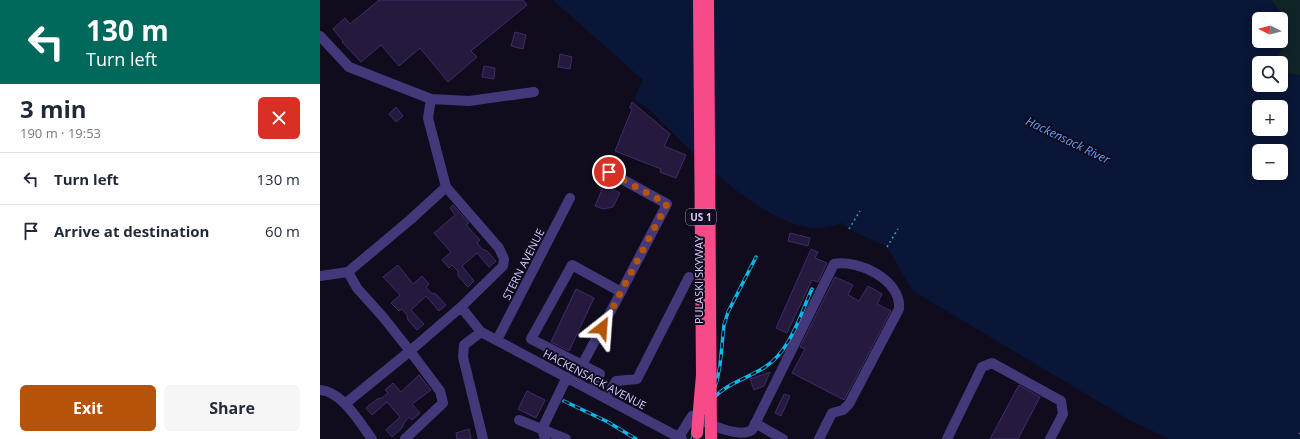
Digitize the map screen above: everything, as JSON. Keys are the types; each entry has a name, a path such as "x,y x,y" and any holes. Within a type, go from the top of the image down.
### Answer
{"highway":[{"name":"PULASKI SKYWAY","path":"697,433 702,375 699,0"},
{"name":"PULASKI SKYWAY","path":"708,0 711,439"}],"street":[{"path":"320,36 349,67 431,99 470,101 534,92"},
{"path":"346,404 461,307 503,266 504,259 499,248 446,187 428,118 431,99"},
{"path":"582,365 667,204 609,172"},
{"path":"320,276 348,272 410,220 446,187"},
{"name":"STERN AVENUE","path":"497,340 570,198"},
{"path":"681,438 692,416 737,436 747,435 756,423 834,264 841,262 860,267 887,280 897,296 899,309 849,404 843,410 832,413 819,439"},
{"path":"592,390 600,374 531,339 572,265 621,292"},
{"path":"348,272 357,288 383,317 440,391 443,403 405,439"},
{"path":"606,398 616,381 637,379 690,277"},
{"path":"461,307 481,332 464,346 463,357 483,439"},
{"name":"HACKENSACK AVENUE","path":"481,332 681,438"},
{"path":"947,439 982,367 992,364 1061,401 1062,414 1050,439"},
{"path":"544,434 567,377"},
{"path":"320,390 326,390 346,404 372,439"},
{"path":"519,420 544,434 566,439"},
{"path":"756,423 783,439"}],"path":[{"path":"849,229 860,211"},
{"path":"887,247 898,229"}],"green space":[{"path":"1271,0 1300,0 1300,76 1288,73 1288,56 1277,56 1283,48 1288,48 1288,12 1280,12"}],"water":[{"name":"Hackensack River","path":"553,0 1271,0 1279,12 1252,12 1252,48 1282,48 1277,56 1252,56 1252,92 1288,92 1288,73 1300,75 1300,439 1169,439 1128,419 913,291 887,247 849,229 842,223 821,228 804,226 785,220 747,198 728,184 654,114 634,99 643,80"}],"building":[{"path":"379,0 523,0 527,5 471,51 477,57 448,82 420,48 399,66 381,45 361,62 342,42 343,41 333,29 345,18 350,24"},
{"path":"515,32 526,35 523,49 511,46"},
{"path":"560,54 572,57 570,69 558,67"},
{"path":"484,66 495,68 494,79 482,77"},
{"path":"632,102 670,134 664,146 686,155 676,178 660,172 661,169 615,151 632,109 630,108"},
{"path":"396,107 403,116 396,122 389,114"},
{"path":"604,185 620,193 613,207 603,209 595,206"},
{"path":"453,205 469,223 466,225 480,240 477,243 496,261 489,267 477,253 462,266 474,281 468,287 458,276 458,271 452,265 449,268 442,260 451,252 434,233 455,215 450,208"},
{"path":"790,233 810,238 808,246 788,241"},
{"path":"811,249 818,252 815,258 827,263 818,282 812,280 787,333 776,328"},
{"path":"398,265 413,284 422,276 429,284 426,287 431,293 436,294 446,305 439,311 426,296 411,310 424,324 417,330 408,320 407,315 402,309 399,311 391,303 400,295 383,277"},
{"path":"835,277 853,285 848,295 859,301 868,286 882,294 877,304 891,311 844,400 792,373 805,349 800,347"},
{"path":"576,289 594,298 569,351 551,342"},
{"path":"770,372 764,386 754,390 750,379"},
{"path":"419,375 431,390 412,404 420,413 412,420 409,417 402,428 392,437 386,430 400,417 387,402 372,415 366,408 377,399 382,398 388,393 385,390 393,383 401,392"},
{"path":"1019,385 1040,397 1018,439 990,439"},
{"path":"527,391 545,400 536,418 518,409"},
{"path":"784,394 790,396 781,416 775,413"},
{"path":"469,429 471,439 457,439 456,433"}],"railway":[{"path":"692,439 717,381 724,325 728,312 756,257"},
{"path":"711,401 723,390 765,367 774,360 782,351 794,331 812,289"},
{"path":"564,401 608,422 636,439"}],"route":[{"path":"602,328 667,204 609,172"}]}
